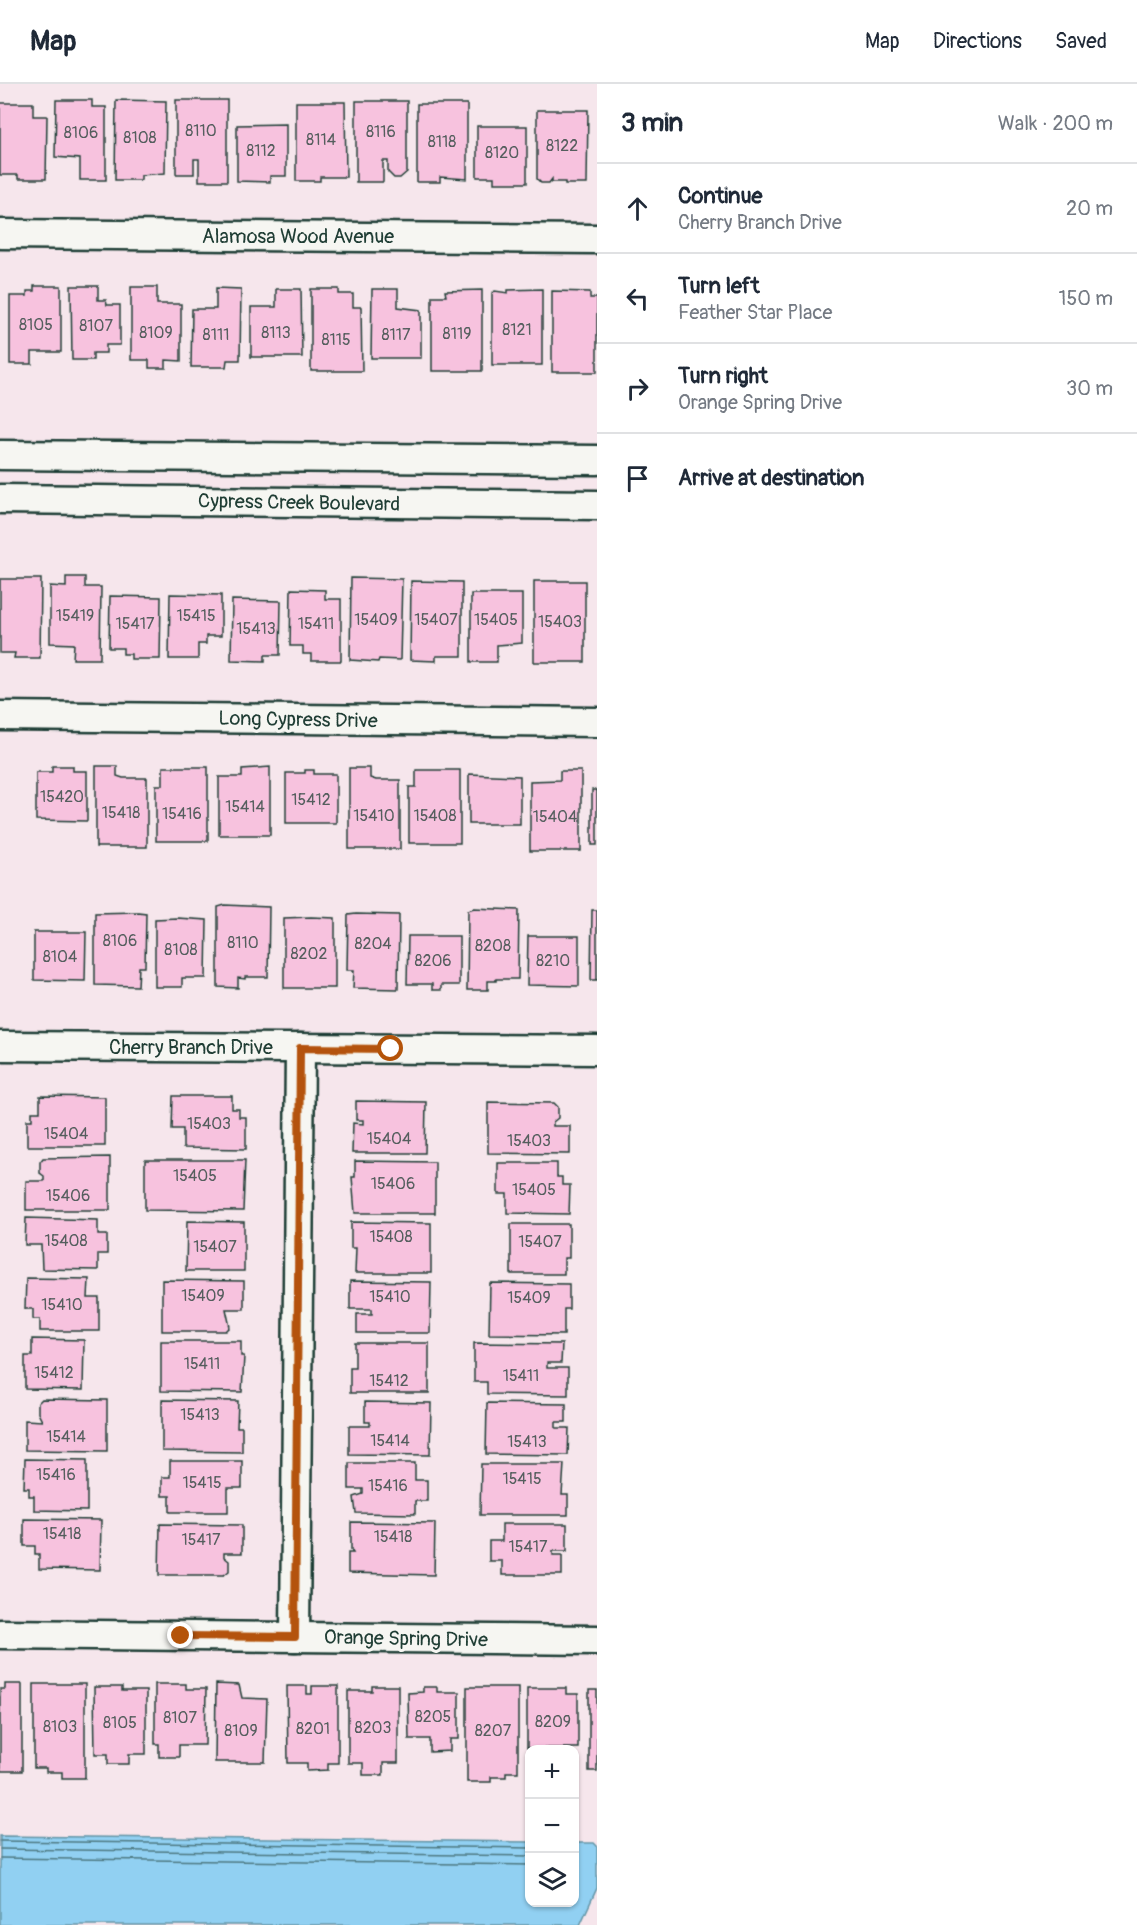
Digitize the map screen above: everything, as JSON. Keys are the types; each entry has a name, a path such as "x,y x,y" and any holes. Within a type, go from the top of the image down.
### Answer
{"street":[{"name":"Alamosa Wood Avenue","path":"0,234 597,239"},
{"path":"0,455 597,460"},
{"name":"Cypress Creek Boulevard","path":"0,499 597,505"},
{"name":"Long Cypress Drive","path":"0,716 597,722"},
{"name":"Cherry Branch Drive","path":"0,1046 597,1050"},
{"path":"295,1637 300,1048"},
{"name":"Orange Spring Drive","path":"0,1634 597,1640"}],"water":[{"path":"0,1836 525,1842 525,1907 579,1907 579,1843 594,1843 597,1846 597,1888 580,1925 0,1925"}],"building":[{"path":"56,100 92,100 92,107 106,107 106,180 80,180 80,159 55,157"},
{"path":"116,100 166,101 165,173 141,175 141,180 115,180"},
{"path":"176,100 227,100 227,181 199,181 199,159 194,159 194,174 176,174"},
{"path":"356,101 407,101 407,172 400,178 394,178 388,172 388,161 383,161 383,182 356,182"},
{"path":"296,102 345,102 346,177 320,177 320,181 296,181"},
{"path":"0,103 33,103 33,116 47,116 46,179 18,179 18,175 0,175"},
{"path":"417,104 467,104 467,179 440,177 440,182 417,182"},
{"path":"537,110 588,110 587,184 565,184 565,182 552,182 552,179 549,183 541,183 537,179"},
{"path":"286,124 286,176 270,176 270,182 237,181 237,125"},
{"path":"477,126 527,126 527,183 494,183 494,177 477,177"},
{"path":"34,286 61,286 61,352 32,352 32,364 10,364 10,296 27,296 27,291 34,291"},
{"path":"71,286 98,286 98,300 106,300 107,305 120,305 120,345 106,345 106,353 93,353 93,360 72,360"},
{"path":"131,287 157,287 157,304 181,304 181,361 166,360 166,368 149,368 149,360 131,360"},
{"path":"216,288 241,289 240,360 227,360 226,367 191,367 192,309 216,309"},
{"path":"276,289 301,289 302,357 251,357 251,307 276,307"},
{"path":"311,289 339,289 339,294 353,294 353,307 361,307 362,371 311,371"},
{"path":"372,289 398,289 398,307 421,310 421,358 371,358"},
{"path":"542,289 542,365 492,365 492,293"},
{"path":"482,290 482,371 432,371 432,296 446,296 445,291"},
{"path":"552,291 590,292 590,298 597,298 597,372 552,372"},
{"path":"66,577 85,577 85,587 101,587 100,659 73,659 74,644 50,643 50,586 66,587"},
{"path":"351,578 402,579 400,660 379,659 378,662 350,660"},
{"path":"0,579 41,579 40,658 14,658 15,653 0,653"},
{"path":"411,581 462,582 462,656 436,656 436,661 410,660"},
{"path":"534,581 585,581 585,662 534,662"},
{"path":"291,589 325,590 325,599 341,599 341,661 311,661 311,654 303,654 303,646 290,646"},
{"path":"170,594 221,595 221,636 206,636 206,644 198,644 198,659 169,659"},
{"path":"471,594 522,594 522,643 497,645 497,662 471,662"},
{"path":"110,596 161,597 160,659 131,659 131,654 123,654 123,648 109,648"},
{"path":"232,600 281,601 280,655 265,655 265,661 231,660"},
{"path":"52,766 73,766 73,771 87,771 87,821 36,820 36,772 52,772"},
{"path":"96,766 117,766 117,776 123,778 147,778 147,847 96,847"},
{"path":"163,767 208,767 208,841 156,841 156,785 163,785"},
{"path":"270,767 270,835 219,835 219,777 242,777 242,769"},
{"path":"349,768 370,768 370,778 376,780 400,780 400,849 349,849"},
{"path":"305,770 314,770 314,774 336,774 336,823 286,823 286,773 305,773"},
{"path":"416,770 460,770 460,843 409,843 409,787 416,787"},
{"path":"560,771 581,771 581,851 530,851 530,781 560,780"},
{"path":"469,774 520,776 520,824 469,824"},
{"path":"592,790 597,790 597,845 592,845"},
{"path":"225,905 269,907 268,977 238,978 238,988 218,987 218,907"},
{"path":"474,908 519,910 518,979 496,979 496,981 488,981 488,990 467,990 468,910"},
{"path":"592,910 597,910 597,980 591,980"},
{"path":"95,913 146,913 145,967 139,967 138,986 95,985"},
{"path":"348,915 399,915 398,989 353,988 354,970 347,970"},
{"path":"284,918 335,918 335,988 284,988"},
{"path":"155,919 207,920 206,978 182,978 182,987 155,987"},
{"path":"34,932 86,932 85,981 34,980"},
{"path":"408,936 459,936 459,985 441,985 441,990 432,990 432,984 407,984"},
{"path":"528,936 579,936 579,986 527,985"},
{"path":"40,1096 105,1097 105,1146 27,1146 27,1120 32,1120 32,1112 40,1112"},
{"path":"173,1096 232,1096 232,1109 239,1109 239,1117 246,1117 246,1149 183,1148 183,1129 172,1129"},
{"path":"356,1101 426,1102 425,1153 352,1153 353,1123 363,1124 363,1120 356,1120"},
{"path":"488,1102 554,1103 558,1107 558,1118 553,1122 553,1126 570,1126 570,1154 488,1153"},
{"path":"110,1157 110,1210 26,1210 26,1181 44,1181 44,1176 40,1173 40,1162 43,1158"},
{"path":"145,1160 245,1160 243,1211 145,1210"},
{"path":"355,1161 435,1162 435,1213 355,1213 352,1177 355,1177"},
{"path":"498,1163 557,1163 557,1177 562,1177 562,1185 570,1185 569,1214 507,1213 507,1194 498,1194"},
{"path":"26,1218 98,1220 98,1235 107,1235 107,1254 98,1254 98,1270 42,1269 41,1245 25,1245"},
{"path":"187,1221 244,1222 244,1271 186,1271"},
{"path":"351,1222 431,1223 431,1273 355,1273 356,1248 351,1248"},
{"path":"511,1224 569,1224 569,1258 564,1258 564,1274 511,1274"},
{"path":"26,1278 89,1279 88,1298 99,1298 99,1331 40,1331 40,1319 33,1319 33,1309 25,1309"},
{"path":"162,1280 244,1281 244,1309 226,1309 230,1327 226,1331 162,1331"},
{"path":"350,1281 431,1282 430,1333 357,1333 357,1314 372,1314 372,1309 350,1309"},
{"path":"490,1283 569,1284 569,1309 564,1309 564,1335 489,1334"},
{"path":"32,1339 84,1340 83,1390 25,1389 25,1356 32,1356"},
{"path":"161,1341 241,1341 241,1356 244,1356 242,1392 161,1391"},
{"path":"355,1343 429,1343 429,1393 350,1393 350,1367 355,1367"},
{"path":"474,1343 562,1344 561,1363 547,1363 547,1368 568,1368 568,1395 487,1394 487,1382 474,1382"},
{"path":"42,1399 107,1400 107,1451 25,1450 25,1420 42,1421 38,1413 38,1403"},
{"path":"162,1400 238,1401 237,1427 242,1427 242,1452 162,1451"},
{"path":"365,1402 431,1403 430,1455 349,1454 349,1426 370,1426 370,1422 365,1422"},
{"path":"487,1403 566,1404 566,1422 556,1422 556,1428 569,1428 568,1455 486,1454"},
{"path":"25,1459 87,1460 87,1511 34,1510 34,1496 29,1496 29,1488 24,1488"},
{"path":"170,1461 242,1461 242,1488 228,1488 228,1512 170,1512 170,1496 162,1496 162,1477 170,1477"},
{"path":"349,1463 415,1463 415,1480 427,1480 427,1501 415,1501 415,1514 356,1513 354,1497 363,1494 363,1489 349,1489"},
{"path":"481,1464 564,1464 562,1495 568,1495 568,1515 480,1515"},
{"path":"24,1519 101,1520 100,1570 39,1569 39,1554 35,1554 35,1546 24,1546"},
{"path":"351,1522 435,1523 434,1575 348,1573 348,1553 353,1553 351,1550"},
{"path":"160,1524 242,1525 242,1553 224,1553 224,1557 229,1561 229,1571 224,1575 159,1575"},
{"path":"502,1524 567,1524 567,1551 553,1551 553,1555 562,1555 562,1575 502,1575 502,1561 489,1561 489,1541 502,1541"},
{"path":"5,1684 22,1684 22,1771 0,1771 0,1689 5,1689"},
{"path":"34,1684 85,1684 85,1778 62,1778 62,1772 46,1772 46,1768 34,1768"},
{"path":"155,1684 186,1684 186,1689 206,1689 205,1745 179,1745 179,1757 159,1757 159,1744 155,1744"},
{"path":"216,1684 239,1685 242,1698 267,1699 265,1762 215,1762"},
{"path":"287,1686 307,1686 307,1694 312,1694 312,1686 338,1686 338,1763 328,1763 328,1770 307,1771 307,1763 288,1763"},
{"path":"372,1686 398,1686 398,1763 383,1763 383,1775 363,1775 363,1763 348,1763 348,1691 372,1691"},
{"path":"94,1687 122,1687 122,1691 146,1691 146,1754 129,1754 129,1764 108,1764 108,1754 95,1754"},
{"path":"423,1687 437,1687 437,1692 459,1692 459,1739 450,1739 450,1751 430,1752 430,1739 409,1739 408,1693 423,1692"},
{"path":"467,1687 518,1687 518,1772 506,1772 506,1777 491,1777 491,1782 467,1782"},
{"path":"527,1688 566,1688 566,1694 578,1694 578,1745 527,1745"},
{"path":"589,1690 597,1690 597,1771 589,1771"}],"route":[{"path":"181,1636 295,1637 300,1048 391,1049"}]}
